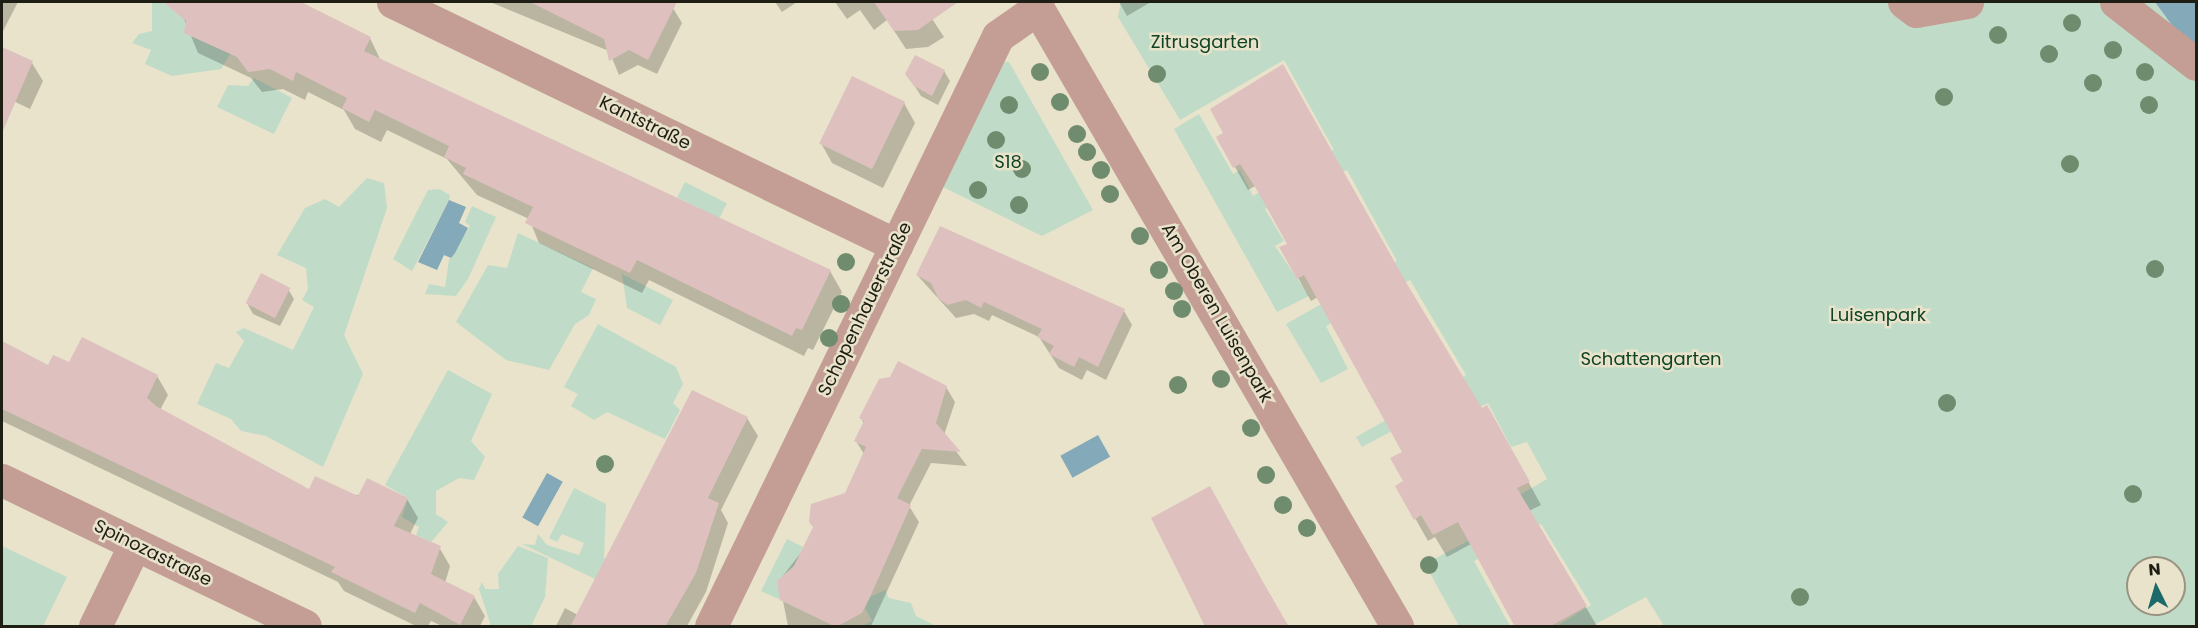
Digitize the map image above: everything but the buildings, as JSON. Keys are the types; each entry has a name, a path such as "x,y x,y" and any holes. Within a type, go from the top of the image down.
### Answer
{"street":[{"name":"Kantstraße","path":"393,2 896,245"},
{"path":"1904,2 1916,11 1967,2"},
{"path":"2116,2 2196,64"},
{"name":"Schopenhauerstraße","path":"711,627 998,36 1036,5"},
{"name":"Am Oberen Luisenpark","path":"1036,5 1397,627"},
{"name":"Spinozastraße","path":"2,480 305,627"},
{"path":"95,627 135,544"}],"green space":[{"path":"176,2 246,29 221,69 172,76 145,64 151,50 132,43 139,34 152,31 152,3"},
{"name":"Luisenpark","path":"1121,2 2196,2 2196,626 1664,626 1646,597 1592,626 1557,626 1591,605 1541,524 1474,561 1510,626 1459,626 1425,564 1481,534 1475,521 1547,479 1527,442 1511,447 1488,403 1480,407 1469,390 1362,447 1356,437 1466,375 1410,280 1326,326 1348,369 1321,383 1286,324 1397,261 1347,170 1265,209 1284,241 1275,246 1309,296 1277,312 1174,129 1199,114 1233,174 1240,170 1253,196 1334,150 1284,60 1180,120 1118,17"},
{"name":"S18","path":"1009,62 1093,210 1042,236 941,186 998,63"},
{"path":"254,78 292,98 274,134 217,107 228,85 248,86"},
{"path":"367,178 384,183 387,208 344,335 363,374 323,467 266,436 241,431 231,419 197,404 216,363 229,368 244,341 236,332 244,328 293,350 314,307 302,300 308,289 306,268 277,255 305,208 325,199 339,207"},
{"path":"685,182 727,203 719,218 677,197"},
{"path":"439,189 450,195 449,200 412,271 393,259 428,190"},
{"path":"472,206 496,217 468,279 456,296 425,294 429,284 445,287 449,260 470,226 465,222"},
{"path":"518,233 593,268 581,292 596,299 589,315 575,324 549,370 506,360 456,322 488,265 507,268"},
{"path":"622,274 673,300 660,325 627,308"},
{"path":"598,324 676,367 683,384 673,403 680,410 665,439 607,412 594,420 571,406 578,394 564,387"},
{"path":"448,370 492,394 471,441 485,457 474,480 459,478 436,491 436,514 448,522 431,542 416,535 419,527 402,517 408,498 385,485"},
{"path":"574,488 606,504 604,558 628,570 618,590 522,544 535,545 538,534 547,545 579,555 584,543 562,534 557,542 549,538"},
{"path":"787,539 803,547 792,570 777,581 781,600 761,591"},
{"path":"2,546 67,577 43,626 2,626"},
{"path":"518,546 548,558 545,597 531,626 491,626 479,589 482,582 485,589 499,589 498,574"},
{"path":"885,590 889,598 911,603 916,616 936,626 862,626 872,621 865,608 870,597"}],"water":[{"path":"2155,2 2196,2 2196,47 2177,32"},
{"path":"449,200 466,207 459,223 468,228 455,253 451,258 444,255 437,270 418,262"},
{"path":"1098,435 1110,457 1073,478 1060,456"},
{"path":"547,473 563,482 538,526 522,518"}],"park label":[{"name":"Zitrusgarten","path":"1205,42"},
{"name":"Schattengarten","path":"1651,359"}]}
